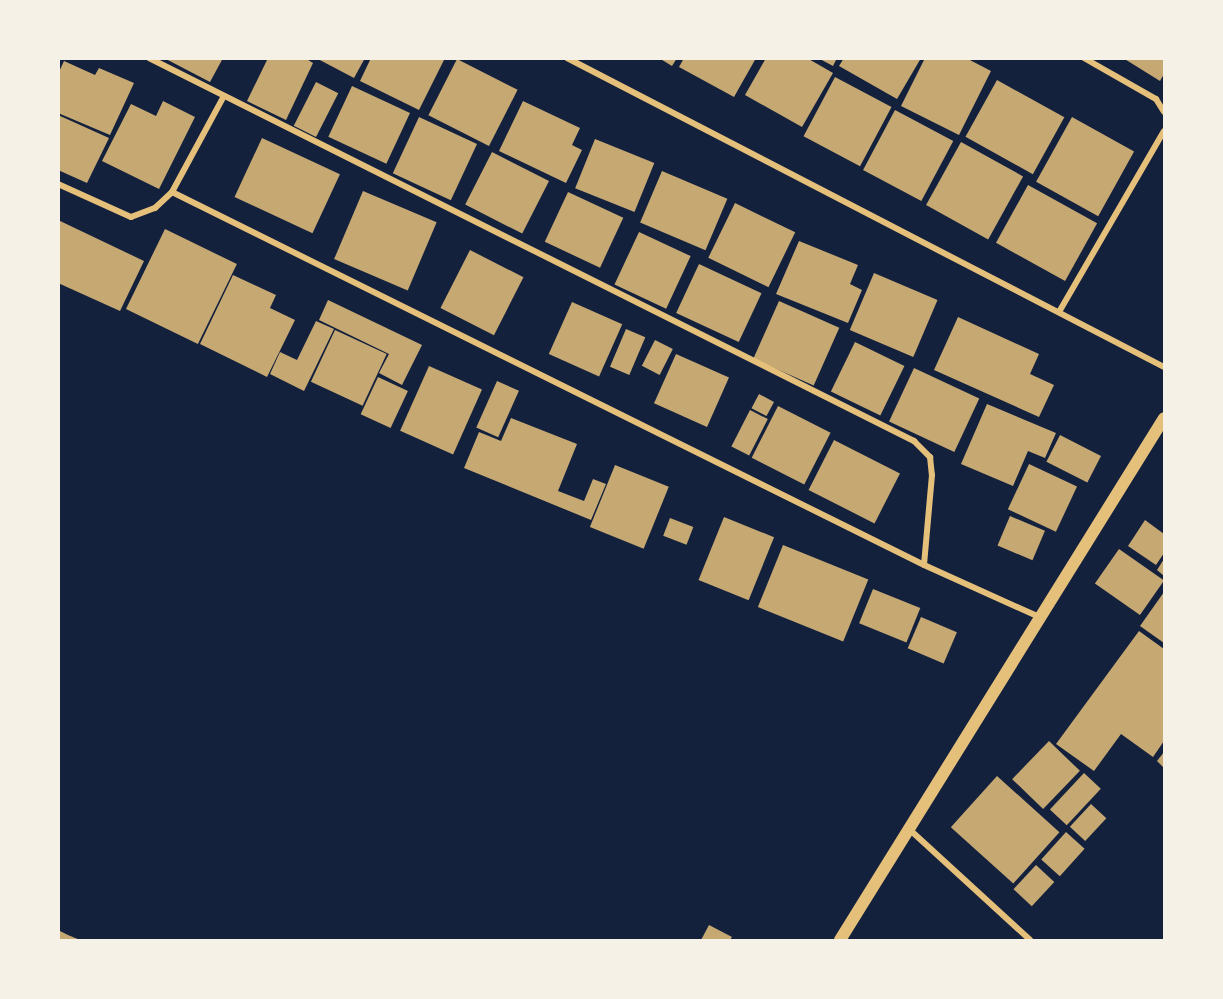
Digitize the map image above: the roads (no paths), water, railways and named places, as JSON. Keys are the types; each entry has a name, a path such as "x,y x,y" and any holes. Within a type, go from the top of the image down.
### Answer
{"main road":[{"path":"840,940 1164,418"}],"street":[{"path":"149,58 914,441 930,457 932,475 924,565"},
{"path":"567,58 1164,367"},
{"path":"1084,58 1156,99 1164,112"},
{"path":"58,184 130,217 155,208 172,192 224,96"},
{"path":"1059,312 1164,132"},
{"path":"172,192 924,565 1040,617"},
{"path":"909,828 1030,940"}]}
